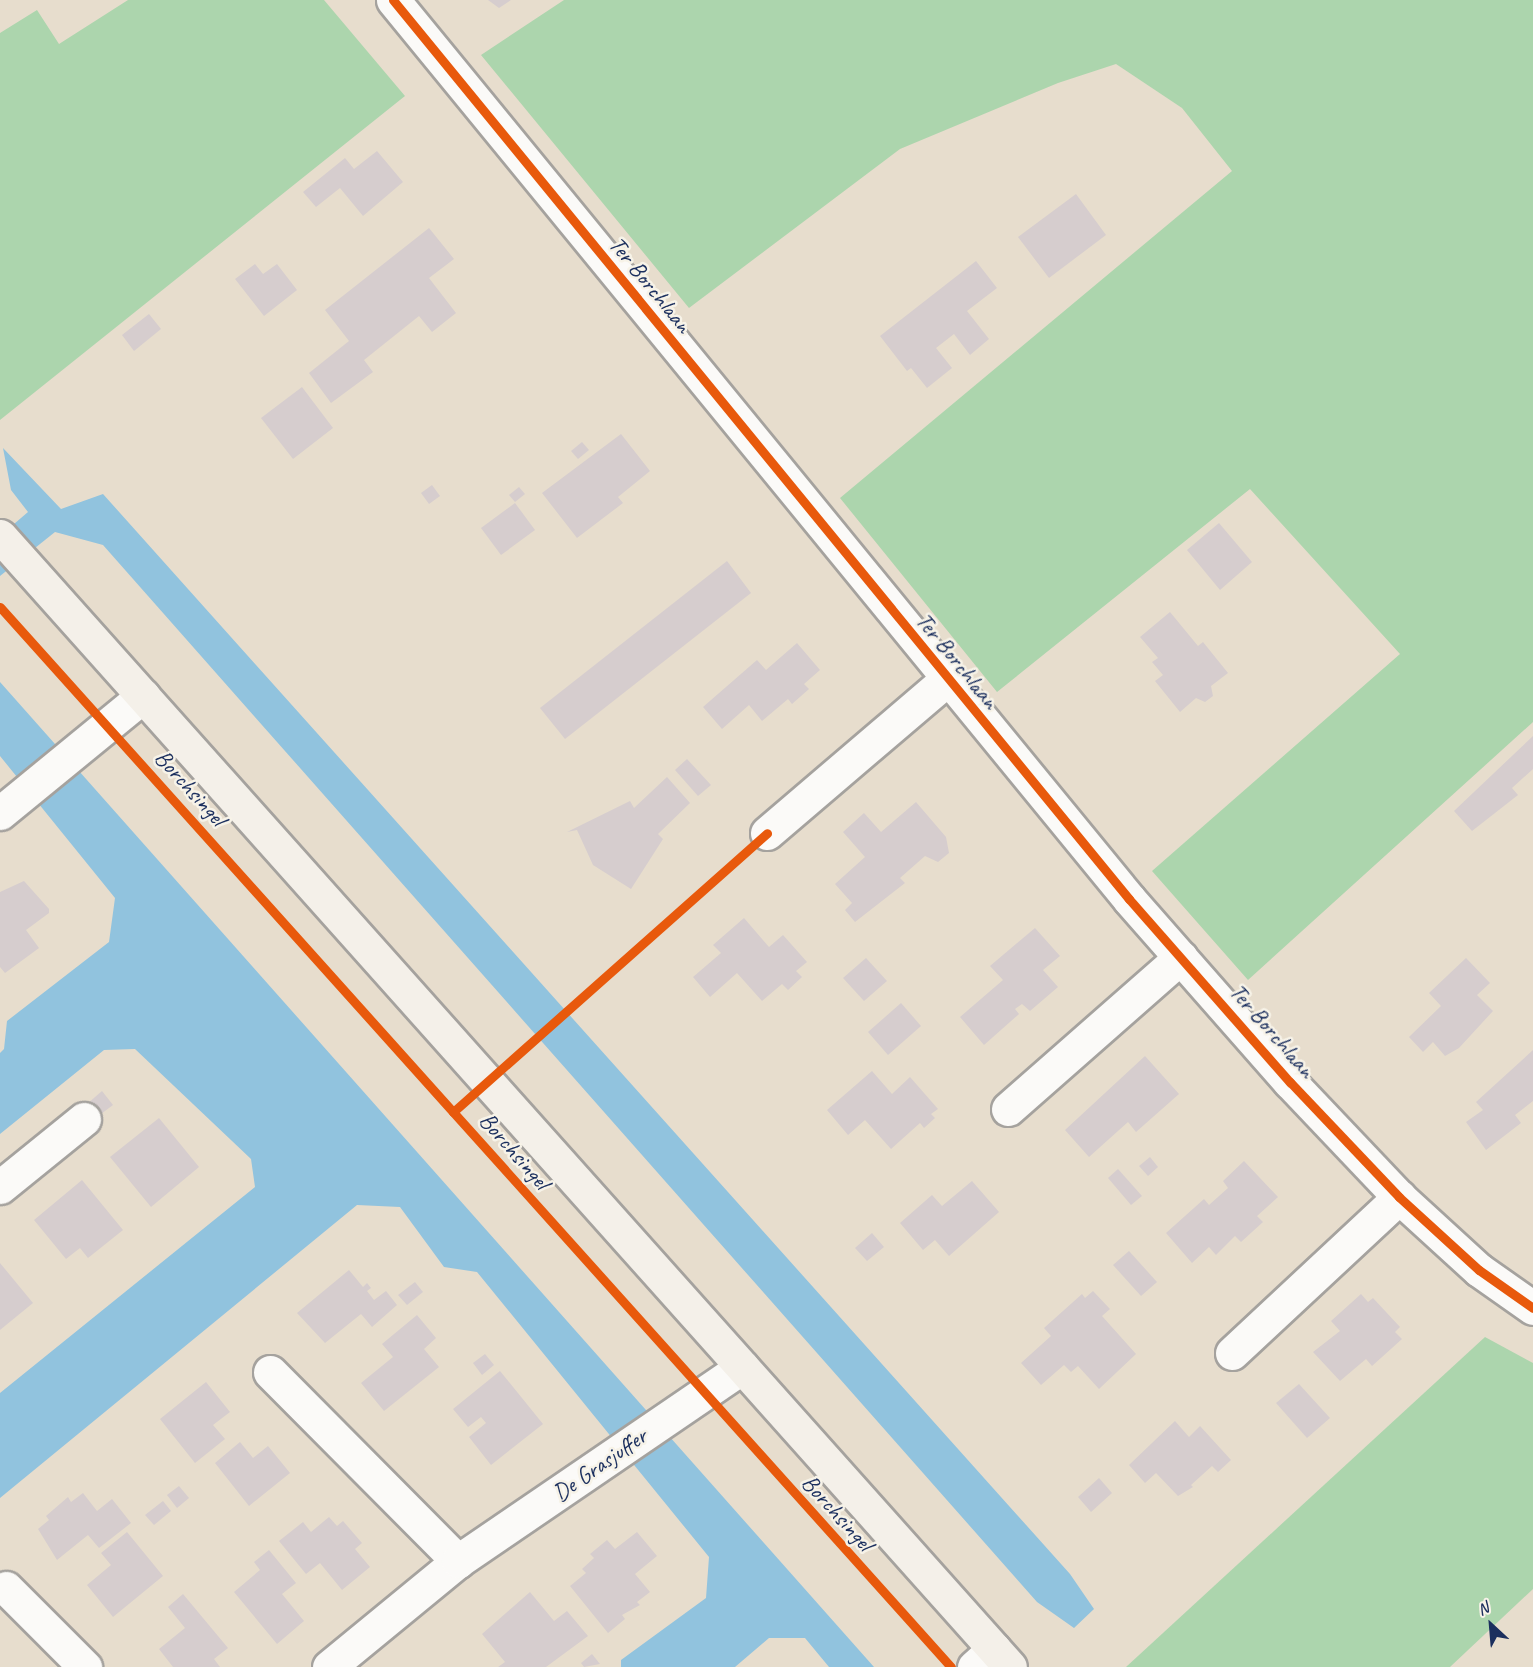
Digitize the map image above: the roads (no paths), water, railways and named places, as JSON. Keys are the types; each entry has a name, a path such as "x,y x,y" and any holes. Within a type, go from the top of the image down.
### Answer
{"main road":[{"name":"Borchsingel","path":"0,536 742,1367 992,1661"}],"street":[{"name":"Ter Borchlaan","path":"393,0 1078,840 1290,1082 1399,1197 1479,1270 1533,1308"},
{"name":"Ter Borchlaan","path":"767,833 947,679"},
{"path":"8,807 143,696"},
{"path":"1008,1108 1181,957"},
{"path":"0,1187 84,1119"},
{"path":"1232,1353 1399,1197"},
{"name":"De Grasjuffer","path":"329,1667 458,1561 608,1462 669,1416 742,1367"},
{"path":"270,1372 458,1561"},
{"path":"6,1588 85,1667"}],"water":[{"path":"3,448 61,509 103,494 1070,1574 1094,1609 1074,1628 1037,1602 103,545 55,532 0,576 0,536 28,512 11,490"},
{"path":"0,682 874,1667 829,1667 805,1638 769,1638 735,1667 621,1667 621,1660 706,1598 709,1557 477,1272 444,1267 400,1207 357,1205 0,1498 0,1393 255,1187 251,1159 135,1049 104,1050 0,1134 0,1053 4,1049 7,1021 109,942 115,898 0,756"}]}
